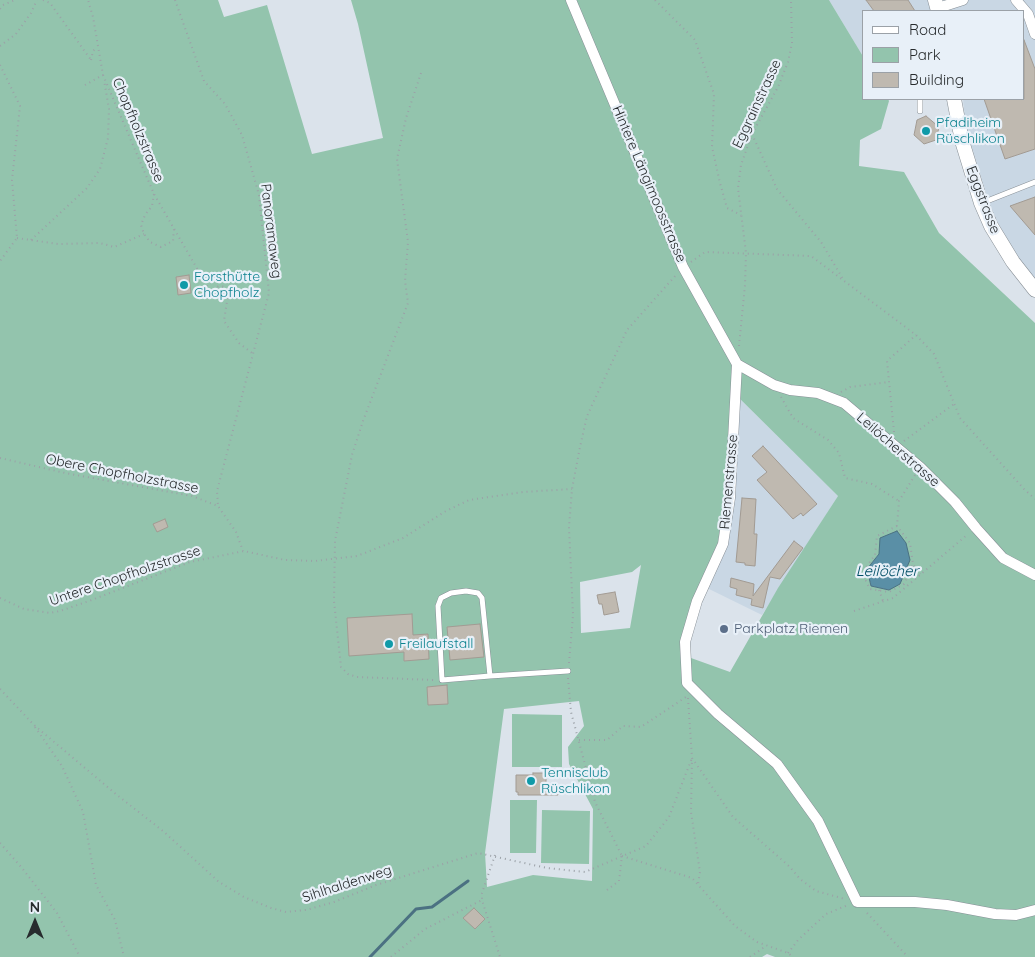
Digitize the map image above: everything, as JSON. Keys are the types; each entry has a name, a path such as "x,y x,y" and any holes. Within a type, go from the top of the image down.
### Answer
{"main road":[{"name":"Eggstrasse","path":"954,100 962,141 991,226 1008,255 1035,290"}],"street":[{"name":"Hintere Längimoosstrasse","path":"571,0 683,267 737,364"},
{"path":"937,6 963,0"},
{"path":"1016,0 1025,10"},
{"path":"1025,10 1035,34"},
{"name":"Leilöcherstrasse","path":"737,364 774,385 790,390 818,393 844,403 920,467 955,502 1003,558 1035,575"},
{"name":"Riemenstrasse","path":"737,364 730,498 723,544 697,601 685,642 687,683 718,714 777,764 818,821 857,902"},
{"path":"857,902 915,902 947,905 995,914 1016,915 1035,910"}],"lane":[{"path":"920,100 920,112"},
{"path":"982,203 1035,182"},
{"path":"490,676 482,598 478,593 466,591 450,593 441,598 438,606 442,680 568,670"}],"path":[{"path":"0,9 3,5 16,0"},
{"path":"0,46 16,34 31,13 37,0"},
{"path":"43,0 50,3 91,60 93,50 98,47"},
{"name":"Chopfholzstrasse","path":"88,0 103,75 154,194 210,291 219,286 226,287 228,295 224,322 239,343 252,353"},
{"name":"Panoramaweg","path":"175,0 204,81 225,104 242,135 259,195 269,293 216,491 218,506"},
{"path":"655,0 695,40 714,94 712,147 720,183 727,208 741,215"},
{"name":"Eggrainstrasse","path":"737,364 745,285 746,253 738,188 741,165 752,134 778,87 788,62 792,43 791,0"},
{"path":"0,65 20,106 12,180 17,238 0,261"},
{"path":"421,73 406,118 397,159 408,242 405,280 408,303 352,455 335,540 334,601 339,638 340,667 348,674 357,677 442,680"},
{"path":"31,240 87,188 100,169 108,138 109,109 103,75"},
{"name":"Chopfholzstrasse","path":"85,85 103,75"},
{"path":"752,134 777,189 821,242 844,280"},
{"path":"962,141 993,134"},
{"name":"Chopfholzstrasse","path":"144,234 141,225 145,215 152,206 154,194"},
{"path":"17,238 58,244 100,243 114,247 144,234 150,242 161,247 172,242 174,228"},
{"path":"607,890 619,880 622,856 595,802 571,712 568,670 573,615 568,527 572,489 588,416 627,330 683,267 705,252 812,256 916,335 934,354 960,418 1035,499"},
{"path":"896,447 886,361 916,335"},
{"path":"832,397 850,386 889,382"},
{"path":"774,385 793,418 828,440 839,453 845,478 872,484 899,501"},
{"path":"896,447 954,403"},
{"name":"Obere Chopfholzstrasse","path":"0,458 65,473 192,496 218,506"},
{"path":"920,467 899,501 898,526 910,543 913,564 920,574"},
{"name":"Untere Chopfholzstrasse","path":"0,598 34,611 50,613 60,611 190,562 244,551 285,560 334,560 357,556 403,538 446,511 469,500 523,492 572,489"},
{"path":"218,506 236,532 244,551"},
{"path":"898,526 878,536 875,555 864,569 866,581 870,589 889,592 904,584 913,564"},
{"path":"854,611 893,598 976,528"},
{"path":"879,590 883,601"},
{"name":"Sihlhaldenweg","path":"0,689 34,725 117,796 163,831 219,882 244,897 286,912 306,910 334,902 376,885 478,853 495,855 547,868 585,872 646,846 669,817 692,758"},
{"path":"579,740 607,740 623,726 641,727 688,695 692,758 691,812 700,872 698,884"},
{"path":"34,725 62,766 83,812 96,885 115,920 124,957"},
{"path":"692,758 733,817 790,867 800,879 816,891 857,902 908,957"},
{"path":"0,843 57,913 80,957"},
{"path":"495,855 482,893 482,900 500,957"},
{"path":"622,856 692,878 735,926 757,942 788,953 793,957"},
{"path":"390,957 425,929 482,900"},
{"path":"788,953 798,940 826,914 857,902"},
{"path":"750,957 766,946"}],"shaded area":[{"path":"829,0 1035,0 1035,280 1019,260 992,212 966,128 963,100 1025,100 1025,10 862,10 862,55"},
{"path":"733,392 838,496 762,615 707,588 717,550 725,495"}],"green space":[{"path":"0,0 218,0 224,17 267,5 312,154 383,138 351,0 829,0 862,55 862,100 889,101 881,129 860,140 859,166 904,172 939,233 1035,323 1035,957 775,957 767,954 762,957 0,957","holes":["733,392 838,496 778,588 730,672 691,658 689,644 717,550 725,495","879,554 889,590 871,586 867,569","641,565 630,628 581,633 580,582 632,572","579,701 584,726 568,747 569,764 593,809 592,881 533,875 487,887 485,853 504,709"]},
{"path":"512,714 562,715 562,767 512,767"},
{"path":"510,800 537,800 536,853 510,853"},
{"path":"542,810 590,811 589,864 541,863"}],"water":[{"name":"Leilöcher","path":"897,531 906,543 910,560 900,584 889,590 871,586 867,569 879,554 880,538"}],"building":[{"path":"866,0 908,0 914,10 873,10"},
{"path":"1025,43 1035,69 1035,149 1005,159 984,100 1025,100"},
{"name":"Pfadiheim Rüschlikon","path":"926,116 939,127 936,140 924,144 914,135 917,120"},
{"path":"1035,197 1035,235 1010,206"},
{"name":"Forsthütte Chopfholz","path":"189,275 191,293 178,295 176,277"},
{"path":"763,446 817,504 803,516 801,513 793,519 757,480 767,472 752,456"},
{"path":"742,498 756,499 754,534 757,534 755,566 736,562"},
{"path":"165,519 168,527 157,532 153,524"},
{"path":"794,541 803,548 780,579 770,577 763,608 751,605 752,599 736,595 737,589 730,587 731,578 754,584 753,596"},
{"path":"615,592 619,612 604,615 602,604 599,604 597,595"},
{"name":"Freilaufstall","path":"412,614 413,635 428,634 429,659 404,661 404,652 349,656 347,618"},
{"path":"480,624 484,657 450,660 447,627"},
{"path":"447,685 448,704 428,705 427,687"},
{"name":"Tennisclub Rüschlikon","path":"533,773 546,773 546,786 558,786 558,795 518,795 518,792 516,792 516,775 533,775"},
{"path":"474,908 485,919 475,929 463,918"}],"waterway":[{"path":"370,957 416,909 432,907 468,881"}],"place":[{"name":"Pfadiheim Rüschlikon","path":"926,131"},
{"name":"Forsthütte Chopfholz","path":"184,285"},
{"name":"Parkplatz Riemen","path":"724,629"},
{"name":"Freilaufstall","path":"389,644"},
{"name":"Tennisclub Rüschlikon","path":"531,781"}]}
